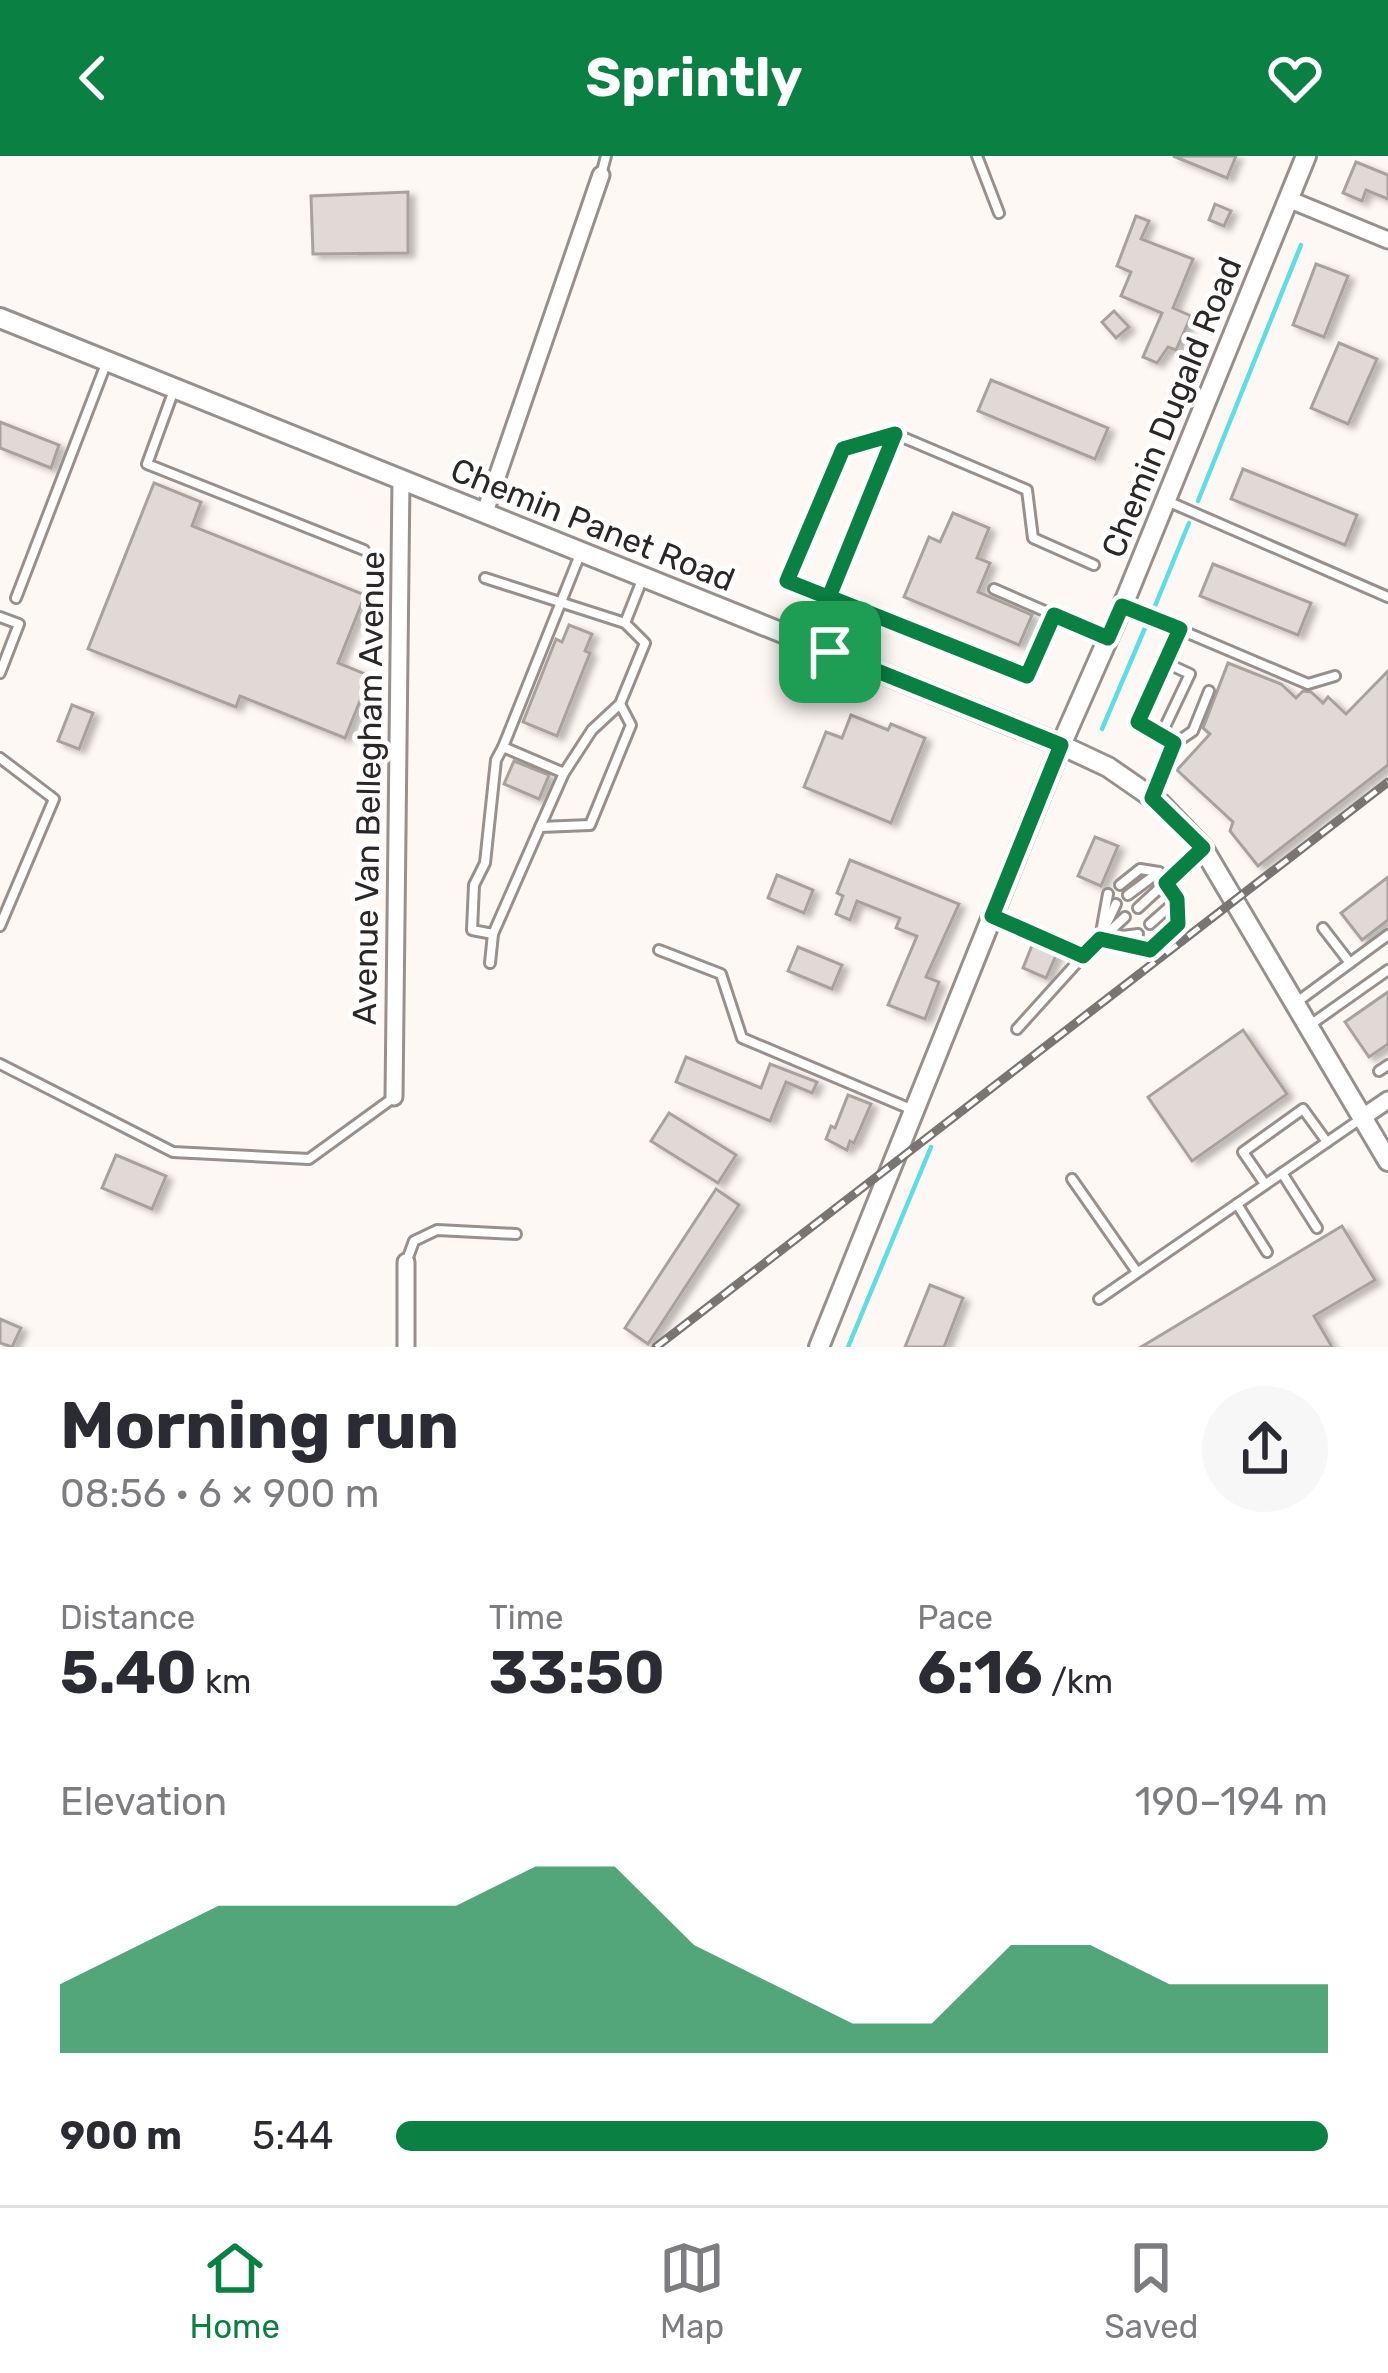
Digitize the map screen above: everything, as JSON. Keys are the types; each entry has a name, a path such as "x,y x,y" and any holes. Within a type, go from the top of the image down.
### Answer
{"street":[{"name":"Chemin Dugald Road","path":"819,1347 1061,745 1306,156"},
{"path":"485,512 601,175"},
{"path":"1288,199 1388,239"},
{"name":"Chemin Panet Road","path":"0,318 1108,767 1152,798 1203,848 1388,1161"},
{"name":"Avenue Van Bellegham Avenue","path":"394,1097 401,479"},
{"path":"1363,1117 1388,1100"},
{"path":"406,1262 406,1347"}],"lane":[{"path":"601,175 606,156"},
{"path":"977,156 999,213"},
{"path":"16,598 107,362"},
{"path":"175,388 146,464 364,550"},
{"path":"829,597 895,434"},
{"path":"1054,615 1027,676 787,581 843,449 895,434 1027,490 1033,538 1094,565"},
{"path":"1165,500 1388,598"},
{"path":"494,934 472,930 474,885 485,863 496,760 581,551"},
{"path":"626,623 644,576"},
{"path":"484,578 626,623 645,643 620,704 592,730 564,773 494,934 490,963"},
{"path":"994,590 1108,638"},
{"path":"830,652 850,606"},
{"path":"1122,606 1308,684 1335,676"},
{"path":"0,616 19,624 0,673"},
{"path":"1174,743 1138,722 1180,629"},
{"path":"1161,736 1190,674 1165,662"},
{"path":"1152,798 1174,743 1193,730 1209,691"},
{"path":"540,826 590,825 631,725 620,704"},
{"path":"503,747 564,773"},
{"path":"0,758 54,799 0,926"},
{"path":"1138,908 1203,848"},
{"path":"1100,939 1150,950 1178,924 1177,899 1159,872 1140,868 1120,885"},
{"path":"1128,895 1159,872"},
{"path":"1100,939 1108,894"},
{"path":"1150,924 1177,899"},
{"path":"1100,939 1116,904"},
{"path":"992,916 1083,956"},
{"path":"1017,1029 1125,917"},
{"path":"1323,928 1350,964"},
{"path":"1100,939 1138,934"},
{"path":"1296,1003 1388,935"},
{"path":"658,950 721,974 742,1038 914,1110"},
{"path":"1309,1026 1388,970"},
{"path":"0,1064 173,1152 309,1159 394,1097"},
{"path":"1265,1184 1243,1152 1303,1109 1327,1142"},
{"path":"1099,1299 1363,1117"},
{"path":"1282,1173 1317,1228"},
{"path":"1072,1179 1137,1272"},
{"path":"1237,1204 1267,1252"},
{"path":"406,1262 414,1241 437,1229 516,1234"}],"building":[{"path":"1173,156 1236,156 1227,178"},
{"path":"1356,162 1388,175 1388,199 1366,190 1362,201 1343,193"},
{"path":"408,192 408,253 313,254 311,196"},
{"path":"1215,204 1231,211 1224,226 1209,220"},
{"path":"1136,216 1149,221 1141,239 1193,259 1173,308 1191,316 1176,350 1168,347 1157,363 1143,357 1162,313 1121,296 1131,272 1117,266"},
{"path":"1316,264 1348,276 1324,337 1293,325"},
{"path":"1114,311 1129,327 1116,338 1102,322"},
{"path":"1339,343 1377,359 1348,424 1311,408"},
{"path":"991,380 1108,428 1095,459 978,411"},
{"path":"0,422 59,445 51,468 0,448"},
{"path":"1243,469 1357,515 1345,545 1231,499"},
{"path":"154,483 201,502 192,526 365,595 338,663 370,676 345,738 240,696 236,707 88,649"},
{"path":"953,513 989,528 977,558 990,563 978,592 1032,615 1019,645 904,597 929,537 940,542"},
{"path":"1213,564 1311,603 1298,635 1200,596"},
{"path":"569,625 592,634 585,651 590,653 557,736 523,722 556,639 562,642"},
{"path":"1228,663 1281,684 1296,698 1303,691 1323,703 1328,697 1346,714 1388,671 1388,765 1258,866 1230,831 1233,822 1177,770 1210,734 1203,728"},
{"path":"72,705 93,713 79,749 58,741"},
{"path":"851,715 925,738 891,823 804,787 826,732 842,738"},
{"path":"514,761 549,775 539,799 504,784"},
{"path":"1095,837 1118,846 1101,886 1078,876"},
{"path":"850,860 959,904 926,977 939,982 925,1019 888,1005 917,936 896,928 900,918 857,901 850,920 836,914 843,896 837,893"},
{"path":"777,875 813,890 804,913 768,898"},
{"path":"1388,877 1388,920 1362,940 1341,913"},
{"path":"1033,943 1057,953 1046,978 1023,968"},
{"path":"798,947 842,965 832,989 788,971"},
{"path":"1388,992 1388,1044 1369,1057 1345,1022"},
{"path":"1243,1030 1287,1094 1192,1161 1148,1097"},
{"path":"686,1057 761,1088 770,1064 817,1082 812,1093 786,1082 770,1121 676,1082"},
{"path":"848,1095 871,1104 847,1150 826,1139"},
{"path":"669,1113 736,1155 718,1183 651,1141"},
{"path":"116,1155 166,1176 152,1209 102,1188"},
{"path":"716,1189 739,1205 648,1344 625,1328"},
{"path":"1342,1226 1375,1280 1314,1316 1332,1347 1141,1347"},
{"path":"930,1285 963,1298 944,1347 905,1347"},
{"path":"0,1319 21,1328 12,1347 0,1343"}],"waterway":[{"path":"1198,501 1301,245"},
{"path":"1155,606 1189,523"},
{"path":"1102,729 1145,628"},
{"path":"848,1347 931,1147"}],"railway":[{"path":"656,1347 1388,782"}],"route":[{"path":"895,434 829,597 1027,676 1054,615 1108,638 1122,606 1180,629 1138,722 1174,743 1152,798 1203,848 1166,883 1177,899 1178,924 1150,950 1100,939 1083,956 992,916 1061,745 830,652 850,606 787,581 843,449 895,434"}]}
